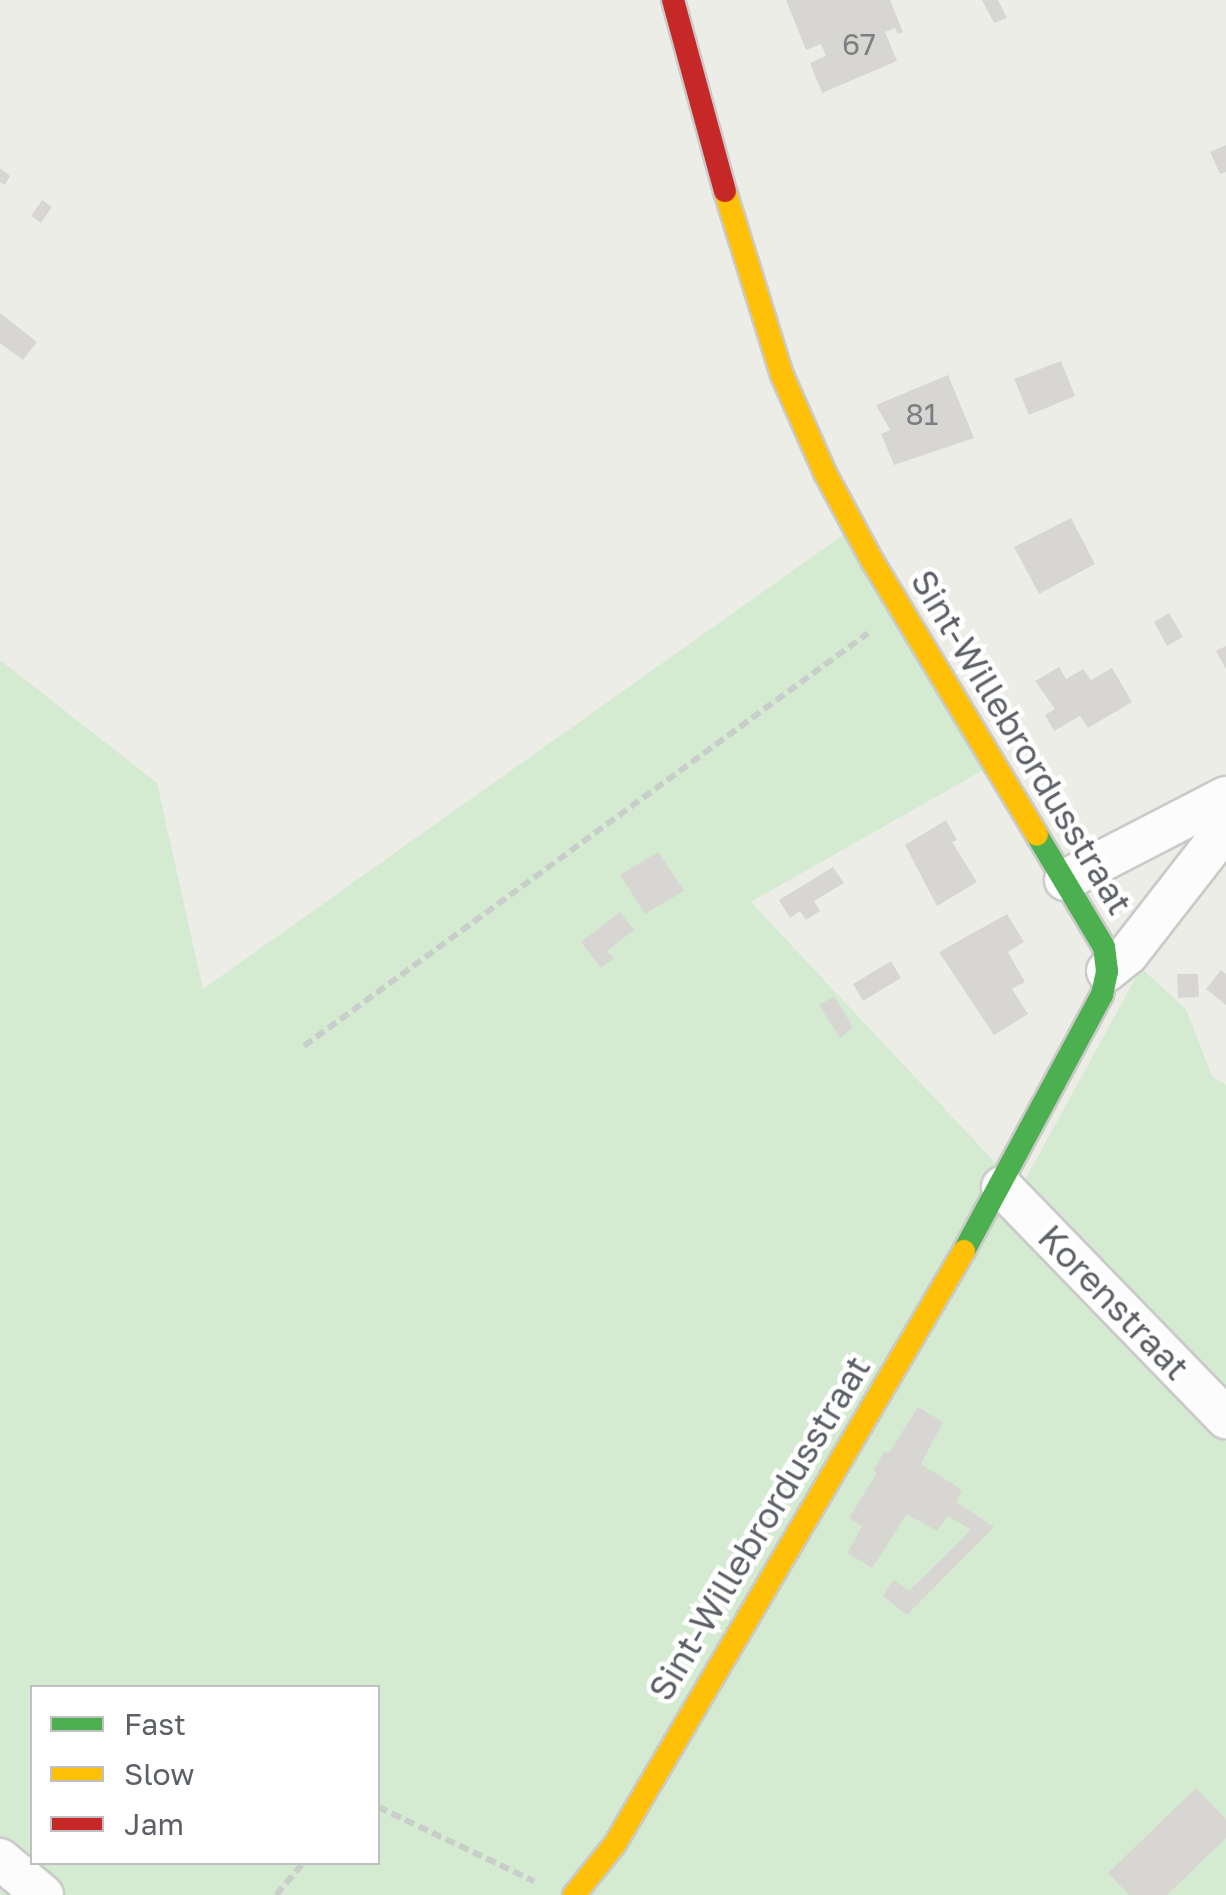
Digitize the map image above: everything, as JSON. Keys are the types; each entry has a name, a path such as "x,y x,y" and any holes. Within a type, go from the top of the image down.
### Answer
{"street":[{"name":"Sint-Willebrordusstraat","path":"574,1895 615,1844 1002,1187 1102,995 1107,970 1104,947 825,473 782,376 746,266 673,0"},
{"path":"1065,880 1226,798"},
{"path":"1107,970 1128,954 1226,828"},
{"name":"Korenstraat","path":"1002,1187 1226,1418"},
{"path":"0,1859 43,1895"}],"path":[{"path":"304,1046 902,608"},
{"path":"380,1808 546,1887"},
{"path":"276,1895 301,1865"}],"green space":[{"path":"847,532 985,769 751,902 1020,1189 1141,968 1186,1009 1212,1076 1226,1085 1226,1403 1012,1221 1226,1442 1226,1895 0,1895 0,660 157,783 203,989"}],"building":[{"path":"786,0 890,0 903,32 898,34 895,28 885,32 897,61 822,93 810,63 826,56 821,44 806,50"},
{"path":"982,0 998,0 1007,18 994,23"},
{"path":"1226,145 1226,172 1220,174 1210,152"},
{"path":"0,168 10,176 5,185 0,182"},
{"path":"42,200 52,207 41,223 31,216"},
{"path":"0,313 37,342 23,360 0,343"},
{"path":"1061,361 1075,396 1029,415 1014,379"},
{"path":"948,375 974,438 894,465 881,434 890,430 876,405"},
{"path":"1071,518 1095,564 1039,594 1014,547"},
{"path":"1169,613 1183,637 1167,646 1154,622"},
{"path":"1226,646 1226,669 1216,651"},
{"path":"1059,667 1066,679 1083,669 1091,680 1112,668 1132,702 1088,728 1080,716 1054,731 1045,715 1055,709 1035,681"},
{"path":"946,820 957,840 952,842 977,882 937,906 905,845"},
{"path":"658,852 684,891 645,914 620,875"},
{"path":"833,867 844,883 814,901 820,911 806,920 800,911 790,918 779,900"},
{"path":"620,912 634,930 607,951 614,958 601,968 581,942"},
{"path":"1007,914 1024,942 1008,952 1025,982 1012,989 1028,1014 994,1035 939,952"},
{"path":"891,961 901,978 863,1001 853,984"},
{"path":"1221,970 1226,974 1226,1005 1206,989"},
{"path":"1177,974 1198,974 1199,997 1178,998"},
{"path":"834,996 853,1027 840,1038 819,1005"},
{"path":"918,1407 943,1422 921,1464 962,1490 956,1502 994,1527 907,1615 883,1596 894,1580 909,1591 971,1530 948,1516 937,1531 907,1514 872,1568 847,1553 862,1526 849,1518 877,1473 873,1470 885,1451 889,1453"},
{"path":"1196,1788 1226,1819 1226,1838 1167,1895 1129,1895 1108,1873"}],"traffic: fast":[{"path":"964,1251 1102,995 1107,971 1104,947 1037,835"}],"traffic: slow":[{"path":"725,191 782,375 825,473 873,562 1037,835"},
{"path":"574,1895 615,1844 964,1251"}],"traffic: jam":[{"path":"673,0 725,191"}]}
